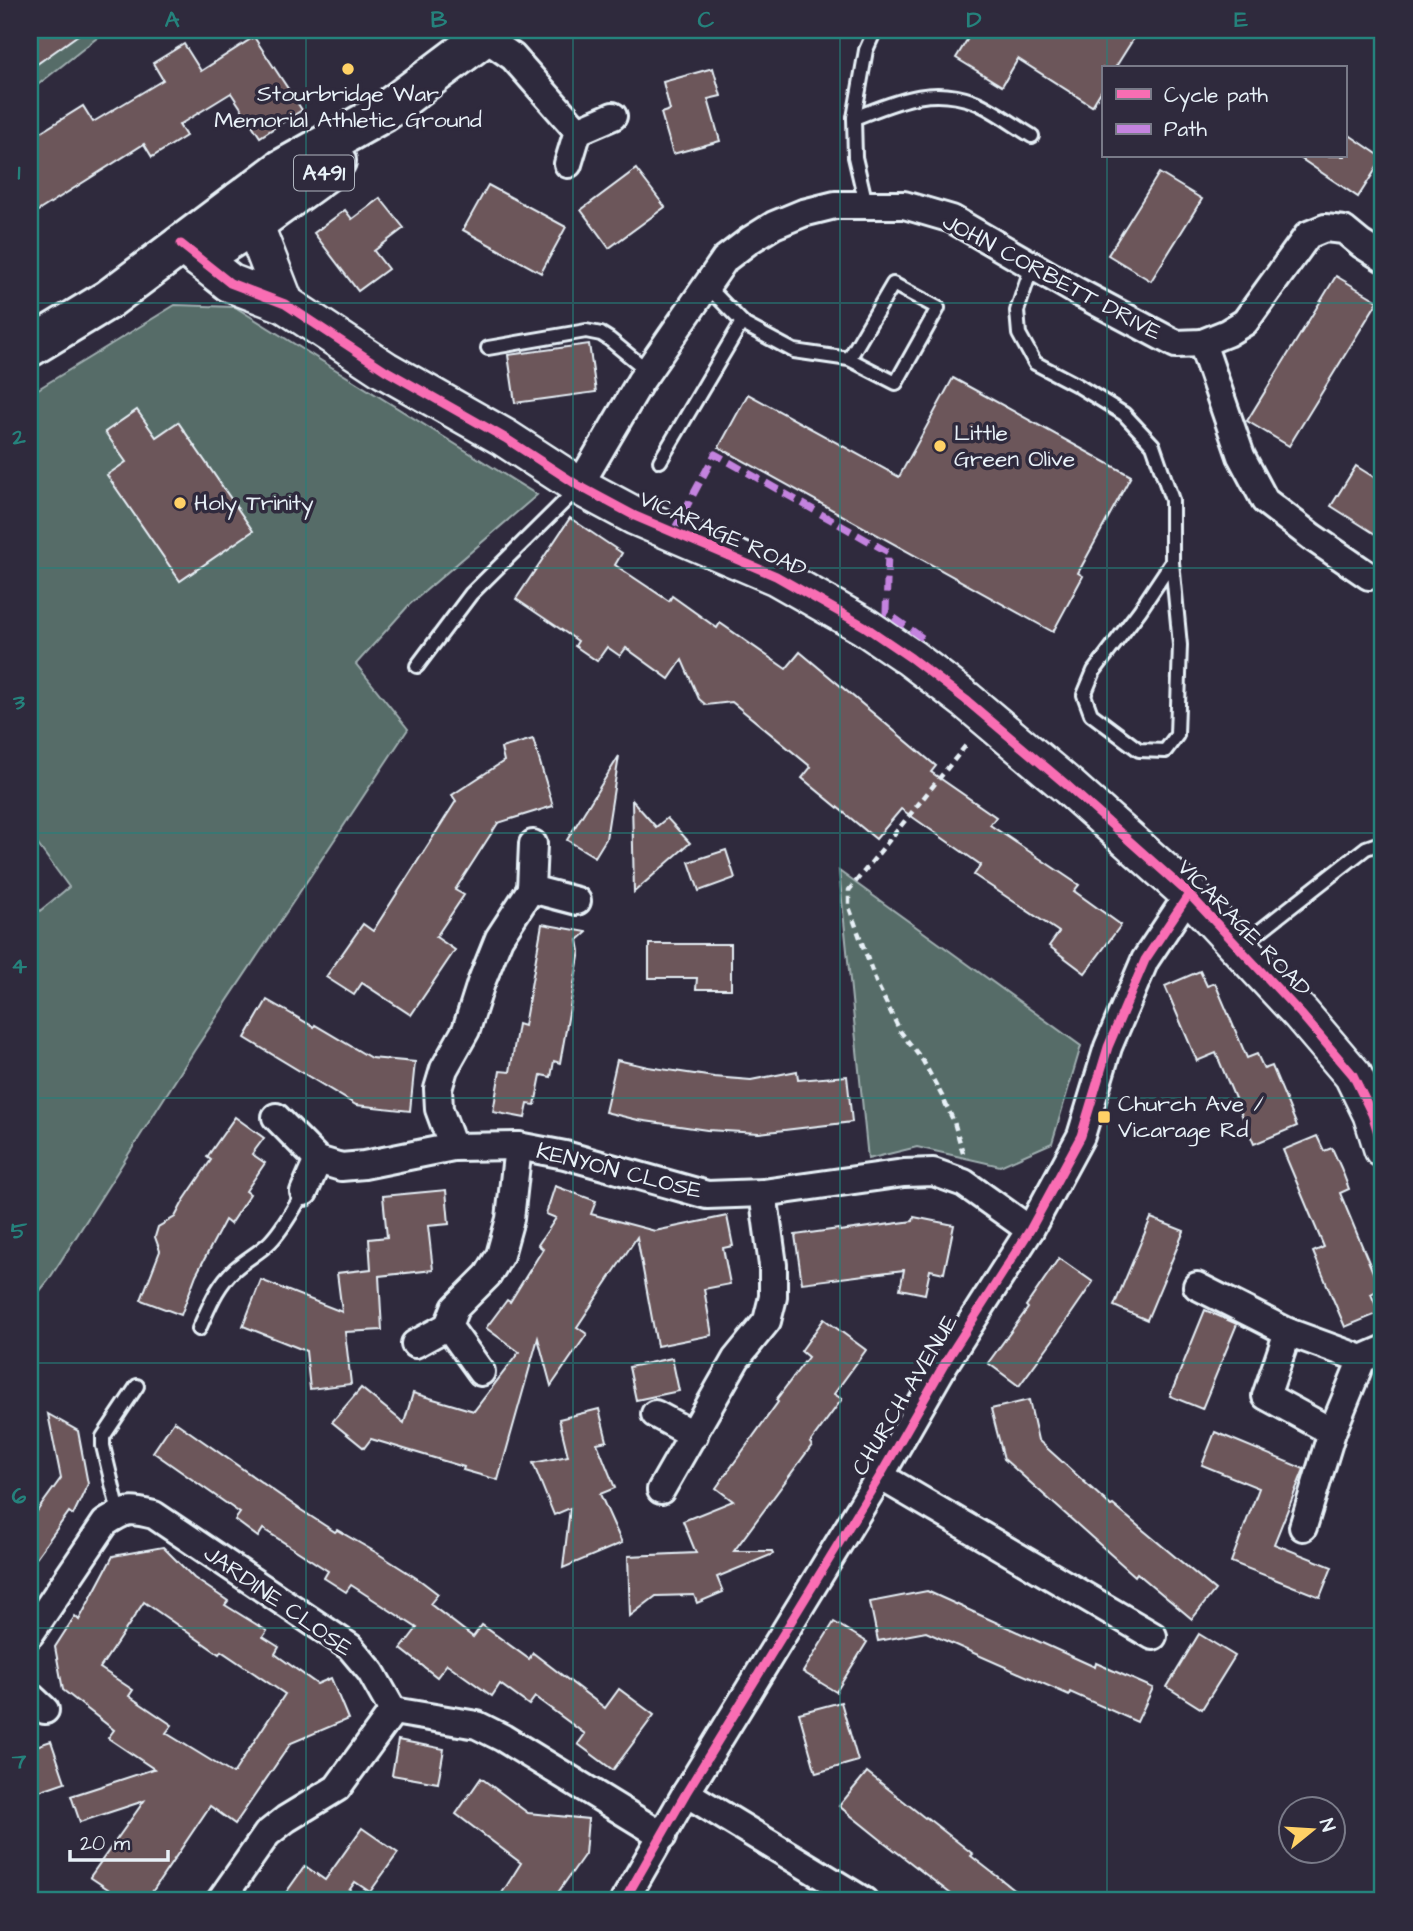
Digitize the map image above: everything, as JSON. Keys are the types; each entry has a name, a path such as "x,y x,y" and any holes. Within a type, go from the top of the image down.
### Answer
{"highway":[{"name":"A491","path":"30,347 190,252 247,212 326,172 384,112 489,34"}],"street":[{"path":"489,34 513,57 578,131"},
{"path":"568,164 578,131 613,116"},
{"name":"JOHN CORBETT DRIVE","path":"579,486 648,371 725,259 775,225 803,213 835,205 904,205 952,219 1077,292 1176,344 1202,342 1227,333 1245,322 1307,235 1325,228 1344,230 1383,258"},
{"path":"247,212 285,304"},
{"name":"VICARAGE ROAD","path":"190,252 230,283 285,304 385,370 505,438 579,486 635,516 776,576 864,626 911,658 1068,786 1189,894 1301,1014 1353,1075 1372,1086 1372,1114 1383,1149"},
{"path":"1202,342 1241,456 1265,501 1369,576"},
{"path":"453,1147 439,1109 438,1089 443,1069 466,1030 499,938 531,889 533,844"},
{"path":"531,889 577,901"},
{"name":"CHURCH AVENUE","path":"624,1901 945,1363 1030,1230 1081,1136 1108,1047 1145,960 1189,894"},
{"path":"276,1117 318,1160 304,1192"},
{"path":"415,1344 448,1326 455,1308 488,1275 500,1255 510,1219 518,1146"},
{"name":"KENYON CLOSE","path":"318,1160 341,1167 453,1147 518,1146 565,1155 707,1195 763,1193 904,1173 933,1172 964,1183 1030,1230"},
{"path":"661,1490 736,1359 767,1321 773,1297 773,1265 763,1193"},
{"path":"1197,1286 1288,1332 1372,1354 1332,1432 1303,1527"},
{"path":"448,1326 481,1372"},
{"path":"1288,1332 1266,1396 1332,1432"},
{"path":"655,1414 694,1435"},
{"path":"880,1476 1153,1636"},
{"name":"JARDINE CLOSE","path":"119,1513 132,1510 154,1515 349,1647 371,1672 393,1711"},
{"path":"30,1634 105,1523 119,1513"},
{"path":"220,1901 267,1834 286,1819 337,1788 393,1711 477,1725 503,1738 663,1836"},
{"path":"686,1793 863,1901"}],"lane":[{"path":"866,204 855,157 854,118 866,50 875,30"},
{"path":"854,118 901,100 938,94 976,103 1032,136"},
{"path":"1032,265 1017,311 1019,334 1035,363 1124,414 1153,445 1172,500 1172,562 1180,645 1177,735 1166,751 1139,750 1091,714 1084,695 1094,671 1172,562"},
{"path":"707,286 742,322 794,351 849,359 896,383 938,308 893,284 849,359"},
{"path":"660,461 742,322"},
{"path":"488,348 586,331 609,339 648,371"},
{"path":"417,666 471,594 579,486"},
{"path":"1239,948 1366,848 1383,842"},
{"path":"200,1329 216,1291 225,1279 234,1269 270,1243 304,1192"},
{"path":"119,1513 103,1437 137,1386"}],"path":[{"path":"972,738 849,890 849,907 882,996 900,1031 923,1061 942,1096 983,1197"}],"green space":[{"path":"30,30 107,30 30,91"},
{"path":"175,305 235,307 537,495 409,605 356,664 408,729 194,1051 48,1281 30,1303 30,919 69,887 30,834 30,394"},
{"path":"839,871 1081,1046 1052,1143 1000,1166 917,1147 868,1159"}],"building":[{"path":"30,30 85,30 30,69"},
{"path":"973,30 1139,30 1116,66 1102,66 1102,90 1092,106 1018,59 1002,86 956,58"},
{"path":"254,37 302,110 260,137 231,93 179,125 186,136 152,157 144,144 30,216 30,139 83,106 93,122 163,80 153,63 184,44 201,71"},
{"path":"713,68 721,96 708,99 720,141 673,154 661,113 670,110 663,82"},
{"path":"1346,133 1383,158 1358,197 1300,158 1346,158"},
{"path":"636,169 665,207 609,248 581,210"},
{"path":"1159,173 1202,199 1151,281 1108,255"},
{"path":"488,185 566,227 541,273 463,230"},
{"path":"380,198 404,228 374,251 388,269 358,291 314,233 345,210 352,219"},
{"path":"1336,276 1378,301 1289,446 1247,421"},
{"path":"589,344 596,392 515,403 508,355"},
{"path":"953,378 1131,476 1078,573 1083,576 1053,632 719,447 748,394 899,477"},
{"name":"Holy Trinity","path":"137,410 156,437 178,422 253,531 180,581 107,475 126,462 105,432"},
{"path":"1356,466 1383,483 1383,539 1331,506"},
{"path":"570,518 622,553 615,565 669,601 672,596 717,628 720,623 786,669 800,652 936,766 931,772 996,817 990,825 1079,885 1074,891 1121,925 1085,973 1049,946 1059,932 974,875 981,865 901,809 876,839 802,778 811,767 732,702 706,705 699,699 682,660 669,679 626,648 620,656 607,647 597,661 575,646 578,641 516,599"},
{"path":"533,739 553,806 498,823 455,890 464,895 436,937 455,950 411,1015 362,983 354,995 326,977 363,924 373,931 456,801 452,795 504,761 501,748"},
{"path":"619,756 606,839 595,857 567,840"},
{"path":"632,800 656,827 667,818 690,843 634,892"},
{"path":"726,850 735,878 699,891 689,862"},
{"path":"542,924 587,932 578,940 580,951 560,1063 554,1061 551,1077 541,1075 535,1105 528,1104 525,1118 493,1112 500,1071 510,1072 518,1024 524,1026"},
{"path":"649,944 731,944 731,989 696,989 697,978 649,978"},
{"path":"1200,971 1207,986 1215,983 1247,1058 1257,1054 1264,1069 1272,1066 1297,1126 1254,1144 1216,1053 1197,1061 1165,986"},
{"path":"267,1000 371,1058 415,1062 410,1111 356,1105 245,1038"},
{"path":"617,1060 714,1077 751,1080 797,1071 798,1080 847,1076 852,1122 759,1133 707,1130 638,1120 605,1112"},
{"path":"235,1117 264,1138 252,1154 265,1163 246,1191 250,1194 230,1224 225,1220 196,1275 181,1315 141,1300 160,1251 155,1237 158,1227 175,1217 211,1160 207,1157"},
{"path":"1317,1136 1324,1151 1332,1148 1341,1168 1349,1189 1340,1193 1380,1289 1371,1294 1379,1313 1345,1327 1313,1252 1324,1247 1283,1150"},
{"path":"555,1186 596,1201 591,1214 655,1231 727,1216 733,1246 723,1248 730,1284 704,1289 712,1335 657,1346 637,1237 577,1327 587,1334 551,1386 538,1338 498,1480 371,1439 364,1448 332,1422 361,1388 404,1423 413,1393 474,1411 519,1352 486,1328 507,1300 510,1302 543,1249 538,1245 556,1218 546,1214"},
{"path":"446,1190 449,1224 428,1226 433,1270 379,1276 382,1330 345,1332 351,1384 310,1389 306,1351 243,1326 261,1280 342,1312 337,1273 371,1269 369,1239 387,1237 383,1196"},
{"path":"914,1217 954,1225 944,1273 930,1270 925,1294 900,1289 904,1270 802,1283 795,1235 913,1221"},
{"path":"1151,1218 1184,1231 1147,1320 1114,1306"},
{"path":"1059,1258 1093,1282 1019,1386 988,1363 1028,1308 1026,1306"},
{"path":"1205,1310 1237,1324 1202,1409 1170,1396"},
{"path":"824,1319 866,1350 834,1394 842,1399 810,1443 812,1445 734,1551 772,1551 773,1554 717,1577 723,1592 697,1603 694,1595 656,1596 630,1616 628,1556 696,1553 683,1521 733,1501 716,1488 808,1357 801,1351"},
{"path":"672,1358 679,1391 636,1400 629,1367"},
{"path":"1029,1400 1038,1440 1111,1506 1215,1590 1192,1619 1137,1573 1135,1576 1004,1459 991,1409"},
{"path":"599,1409 607,1441 597,1443 615,1488 600,1494 622,1543 563,1568 570,1508 554,1515 533,1463 568,1456 559,1419"},
{"path":"48,1414 78,1431 88,1484 73,1515 69,1512 30,1566 30,1521 61,1478"},
{"path":"174,1421 301,1510 421,1581 438,1594 430,1604 473,1637 482,1625 529,1659 533,1653 605,1708 619,1689 654,1715 613,1770 578,1744 585,1734 535,1697 529,1705 500,1684 492,1696 447,1664 437,1677 401,1649 417,1628 351,1585 346,1592 324,1578 328,1571 263,1529 258,1537 235,1520 240,1513 153,1452"},
{"path":"1215,1432 1304,1469 1274,1544 1332,1567 1320,1597 1231,1562 1259,1488 1202,1465"},
{"path":"163,1547 194,1578 228,1601 225,1605 267,1631 263,1637 279,1647 275,1654 317,1684 331,1678 348,1719 291,1743 235,1824 210,1806 146,1901 126,1901 90,1877 144,1801 80,1822 71,1796 154,1769 108,1738 114,1730 63,1690 55,1647 75,1616 79,1620 113,1556","holes":["144,1602 219,1654 221,1651 285,1694 233,1774 166,1733 172,1725 129,1696 133,1690 100,1668"]},
{"path":"927,1591 1095,1667 1096,1663 1153,1688 1137,1722 926,1632 878,1641 870,1602"},
{"path":"834,1622 867,1642 836,1692 803,1672"},
{"path":"1199,1634 1235,1656 1202,1709 1167,1687"},
{"path":"841,1702 858,1761 816,1773 799,1713"},
{"path":"398,1740 444,1749 438,1783 392,1775"},
{"path":"51,1741 65,1782 30,1794 30,1748"},
{"path":"867,1772 1029,1901 960,1901 880,1839 839,1806"},
{"path":"481,1778 528,1813 588,1819 585,1854 552,1901 497,1901 521,1863 456,1814"},
{"path":"362,1828 398,1853 370,1892 355,1882 346,1895 355,1901 280,1901 305,1866 325,1880"}],"marked path":[{"path":"673,532 715,454 888,552 886,612 924,639"}],"cycle path":[{"path":"181,244 230,283 285,304 385,370 505,438 579,486 635,516 776,576 864,626 911,658 966,700 1068,786 1189,894 1301,1014 1353,1075 1372,1114 1383,1149"},
{"path":"624,1901 945,1363 1030,1230 1081,1136 1108,1047 1145,960 1189,894"}],"place":[{"name":"Stourbridge War Memorial Athletic Ground","path":"348,69"},
{"name":"Little Green Olive","path":"940,446"},
{"name":"Holy Trinity","path":"180,503"},
{"name":"Church Ave / Vicarage Rd","path":"1104,1117"}]}
